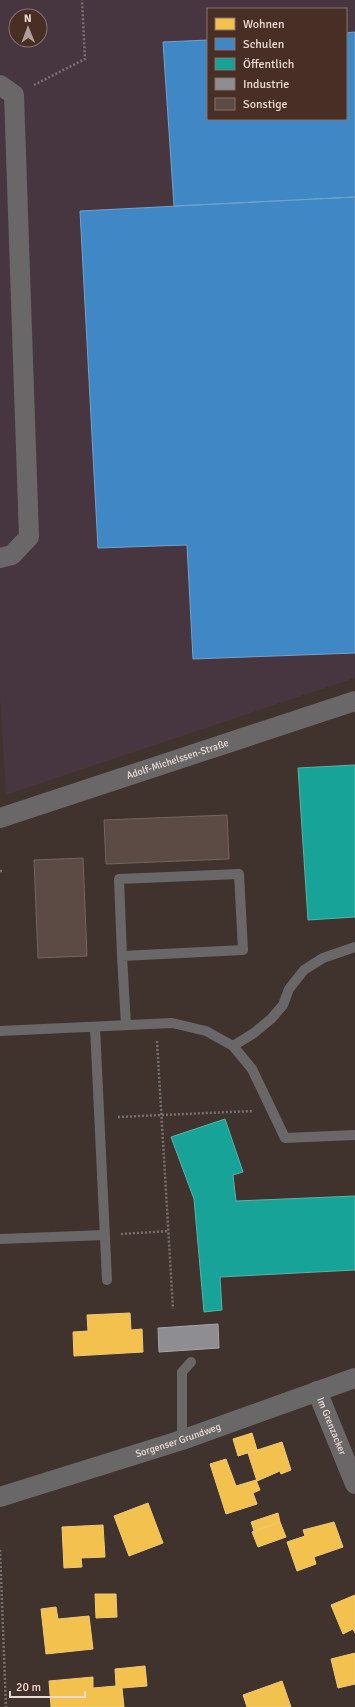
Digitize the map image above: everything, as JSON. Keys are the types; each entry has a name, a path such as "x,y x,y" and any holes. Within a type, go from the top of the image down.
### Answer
{"street":[{"path":"0,558 12,555 29,537 7,90"},
{"name":"Adolf-Michelssen-Straße","path":"0,818 355,701"},
{"name":"Sorgenser Grundweg","path":"0,1497 182,1440 355,1378"},
{"name":"Im Grenzacker","path":"317,1391 355,1484"}],"lane":[{"path":"122,956 243,950 239,874 119,879 122,956 126,1025"},
{"path":"234,1046 254,1033 271,1019 283,1005 289,989 304,970 323,958 355,947"},
{"path":"0,1031 172,1023 206,1031 234,1046 252,1069 285,1138 355,1135"},
{"path":"95,1027 107,1280"},
{"path":"0,1239 105,1235"},
{"path":"182,1440 182,1372 191,1362"}],"path":[{"path":"7,90 84,59 82,0"},
{"path":"156,1024 173,1309"},
{"path":"99,1117 271,1110"},
{"path":"105,1235 169,1232"},
{"path":"0,1550 6,1707"}],"shaded area":[{"path":"0,0 355,0 355,678 6,795 0,696"}],"building: Wohnen":[{"path":"130,1313 131,1330 142,1329 143,1352 74,1356 73,1332 88,1331 87,1315"},
{"path":"252,1433 257,1450 238,1456 233,1439"},
{"path":"282,1442 291,1470 281,1474 280,1471 257,1481 248,1453"},
{"path":"226,1459 236,1486 256,1480 260,1490 253,1493 257,1504 226,1514 210,1464"},
{"path":"148,1503 163,1543 129,1556 114,1516"},
{"path":"278,1513 280,1522 254,1531 251,1522"},
{"path":"280,1522 286,1537 258,1547 252,1532"},
{"path":"334,1522 343,1547 314,1557 316,1564 297,1571 287,1542 305,1536 303,1530"},
{"path":"103,1525 105,1557 81,1558 82,1567 64,1568 62,1527"},
{"path":"95,1594 116,1594 117,1617 96,1618"},
{"path":"355,1595 355,1633 353,1629 343,1634 331,1605"},
{"path":"56,1607 58,1619 89,1616 93,1649 46,1654 41,1609"},
{"path":"355,1653 355,1684 338,1688 331,1659"},
{"path":"145,1666 147,1686 122,1688 124,1707 51,1707 49,1681 93,1677 93,1688 116,1686 115,1669"},
{"path":"282,1681 291,1707 247,1707 243,1695"}],"building: Schulen":[{"path":"355,32 355,197 174,206 163,42 207,40 207,120 347,120 347,33"},
{"path":"355,197 355,653 193,659 187,545 98,548 80,211"}],"building: Öffentlich":[{"path":"355,765 355,917 308,920 298,768"},
{"path":"225,1119 243,1172 233,1175 236,1201 355,1196 355,1270 220,1277 222,1310 204,1312 194,1199 171,1137"}],"building: Industrie":[{"path":"218,1324 219,1348 159,1352 158,1328"}],"building: Sonstige":[{"path":"227,815 229,859 106,864 104,820"},
{"path":"83,858 87,956 38,958 34,860"}]}
